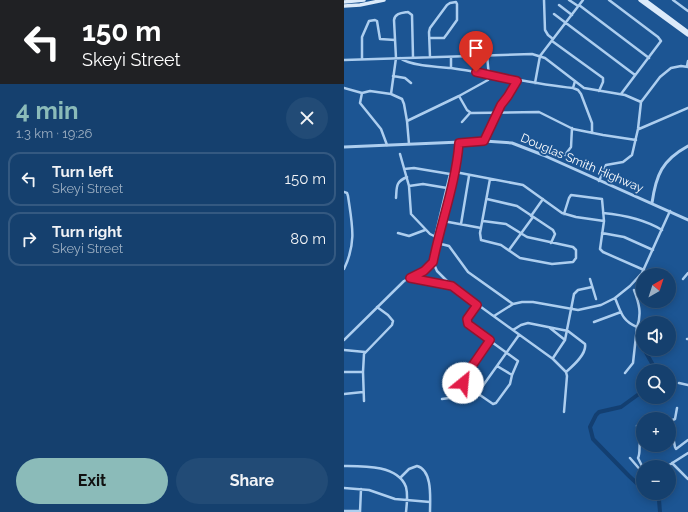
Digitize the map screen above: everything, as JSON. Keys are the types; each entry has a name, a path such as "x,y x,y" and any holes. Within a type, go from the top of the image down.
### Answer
{"main road":[{"path":"344,4 352,0"},
{"path":"344,4 384,0"},
{"path":"640,0 688,35"},
{"path":"645,0 688,32"}],"street":[{"path":"544,0 545,30 553,40 604,79 598,91"},
{"path":"569,0 649,58"},
{"path":"534,83 540,56 583,0"},
{"path":"609,0 658,37 660,42 620,95"},
{"path":"675,1 688,12"},
{"path":"430,38 444,38 447,34 457,20 456,2 450,2 447,4 429,32 430,57"},
{"path":"559,5 572,14"},
{"path":"391,94 396,58 395,16 398,14 410,13 412,17 413,57"},
{"path":"554,14 635,75"},
{"path":"362,59 362,37 369,21 377,21 380,39 395,40"},
{"path":"344,60 529,54 540,56 584,88 625,95 641,102"},
{"path":"408,121 488,80 487,55"},
{"path":"451,57 451,68"},
{"path":"400,58 411,63 488,74 517,81 573,88 578,90 580,94 592,123 592,133"},
{"path":"599,181 606,165 623,162 633,153 638,129 641,102 660,77 668,70 675,67 687,67 688,62"},
{"path":"393,76 405,78 411,83"},
{"path":"484,141 497,112 517,81"},
{"path":"573,88 575,81"},
{"path":"344,88 362,92 370,91 391,94 399,98 403,102 408,121 409,145"},
{"path":"362,92 360,103 381,129 388,146"},
{"path":"459,96 470,113"},
{"path":"638,129 688,108"},
{"path":"462,122 470,113 539,112 572,128 592,133 636,140"},
{"path":"566,154 571,148 572,128"},
{"name":"Douglas Smith Highway","path":"346,147 484,141 517,144 688,220"},
{"path":"437,238 443,221 455,172 459,143"},
{"path":"652,203 655,184 661,170 673,155 688,146"},
{"path":"400,154 409,186 411,214 425,230 437,238"},
{"path":"344,340 404,281 424,271 433,262 450,175 448,173 404,168"},
{"path":"455,172 469,176 524,185 564,214 604,221"},
{"path":"461,224 469,176"},
{"path":"396,198 398,183 400,180 407,177"},
{"path":"483,221 506,224 527,237 574,248 576,250 576,258 573,262 548,263 519,257 499,244 481,240 481,228 490,179"},
{"path":"409,186 423,184 448,188"},
{"path":"344,192 348,196 353,235 349,259 344,269"},
{"path":"564,214 569,198 572,195 602,199 604,221 599,248 603,252 639,268"},
{"path":"487,199 517,206 553,230 555,234 551,243"},
{"path":"509,250 543,199"},
{"path":"645,268 670,211"},
{"path":"603,213 620,215 639,220 662,230"},
{"path":"443,221 481,228"},
{"path":"398,233 409,236 425,230"},
{"path":"602,233 628,239 653,250"},
{"path":"437,243 449,246 468,272 513,304"},
{"path":"344,258 349,259"},
{"path":"433,262 437,271 452,286 553,359 566,372 568,381 564,412"},
{"path":"683,279 688,273"},
{"path":"410,278 452,286"},
{"path":"590,278 596,299"},
{"path":"494,316 513,304 527,302 572,310 589,308 615,298 636,279"},
{"path":"553,359 565,340 568,331 574,292 592,286"},
{"path":"634,290 640,309 640,316"},
{"path":"615,298 625,321 630,325 636,327"},
{"path":"477,305 467,319 468,324 490,340 518,361 510,384 496,403 491,404 462,381 490,340"},
{"path":"364,401 363,372 365,352 393,323 393,320 378,307"},
{"path":"594,322 621,312"},
{"path":"513,330 528,323 568,331 583,342 586,346 584,351 573,366 566,372"},
{"path":"548,327 565,340"},
{"path":"625,373 633,363 636,333"},
{"path":"442,399 477,394 519,335"},
{"path":"344,350 365,352"},
{"path":"497,366 512,375"},
{"path":"344,372 363,372"},
{"path":"679,383 688,386"},
{"path":"344,394 364,392"},
{"path":"676,408 674,419 670,421 674,447 676,449 688,440"},
{"path":"676,460 688,453"},
{"path":"630,458 636,465"},
{"path":"344,466 376,467 384,469 400,478 406,489 406,512"},
{"path":"400,478 408,469 417,466 425,472 429,483 430,512"},
{"path":"676,467 688,479"},
{"path":"344,488 369,490 395,500 430,502"},
{"path":"344,511 360,511 361,489"}],"waterway":[{"path":"648,356 652,364"},
{"path":"636,396 621,407 599,412 590,427 593,439 636,482"},
{"path":"659,500 660,512"}],"route":[{"path":"463,383 463,379 490,340 470,326 467,322 467,319 477,305 452,286 410,278 424,271 433,262 452,185 459,143 484,141 491,129 497,112 517,81 476,72"}]}
